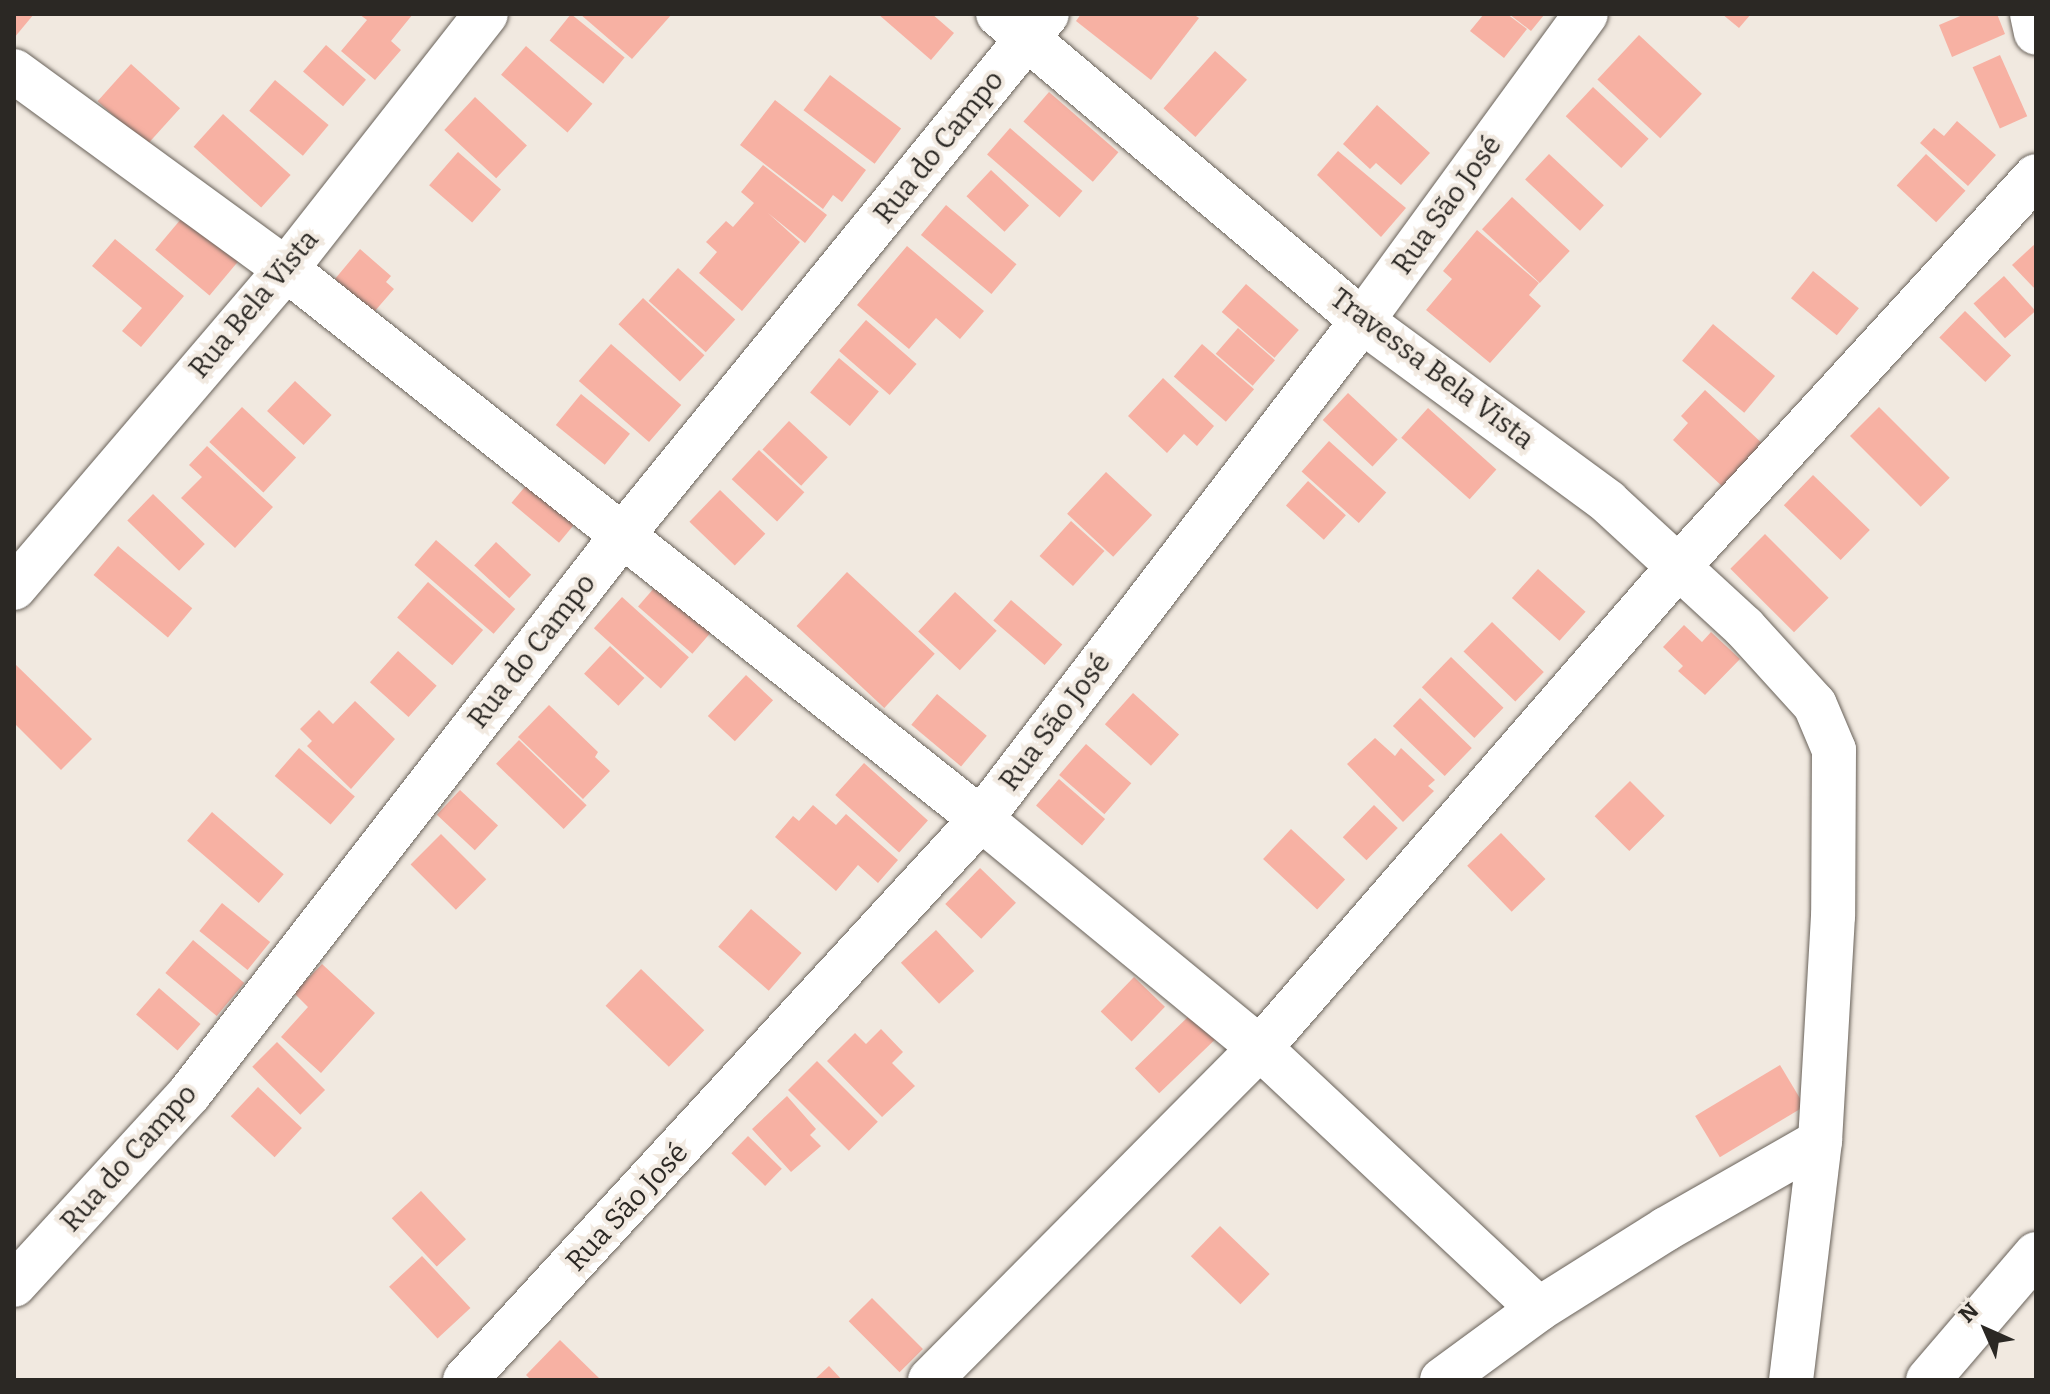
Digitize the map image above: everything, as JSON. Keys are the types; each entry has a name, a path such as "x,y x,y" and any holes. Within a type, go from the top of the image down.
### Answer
{"street":[{"name":"Rua Bela Vista","path":"14,588 286,269 486,14"},
{"name":"Rua São José","path":"465,1380 981,819 1362,321 1586,14"},
{"path":"2032,14 2036,33"},
{"name":"Travessa Bela Vista","path":"1024,22 1362,321 1560,464 1678,567 1800,686 1824,722 1834,750 1833,916 1820,1141"},
{"name":"Rua do Campo","path":"14,1285 189,1094 1024,22"},
{"path":"14,71 286,269 625,532 981,819 1260,1048 1539,1309"},
{"path":"953,1372 1260,1048 1678,567 2036,176"},
{"path":"1442,1380 1539,1309 1820,1141"},
{"path":"1791,1380 1820,1141"},
{"path":"1928,1380 2036,1254"}],"building":[{"path":"14,14 34,14 14,38"},
{"path":"359,14 413,14 391,41 401,50 375,80 341,51 367,20"},
{"path":"571,14 625,57 603,84 550,40"},
{"path":"580,14 672,14 632,59"},
{"path":"878,14 932,14 954,33 931,60"},
{"path":"1081,14 1193,14 1199,18 1151,80 1076,21"},
{"path":"1484,14 1507,14 1527,29 1504,58 1470,31"},
{"path":"1509,14 1543,14 1544,15 1531,31"},
{"path":"1722,14 1751,14 1739,28"},
{"path":"1965,14 1997,14 2005,34 1952,57 1939,25"},
{"path":"1639,35 1702,94 1660,138 1597,80"},
{"path":"326,45 366,80 343,106 303,71"},
{"path":"526,46 592,104 567,132 501,75"},
{"path":"1215,51 1247,80 1195,137 1163,108"},
{"path":"2000,55 2027,116 2000,128 1973,67"},
{"path":"131,64 180,108 147,145 98,101"},
{"path":"830,75 901,129 875,164 804,110"},
{"path":"275,80 329,125 303,156 249,111"},
{"path":"1593,87 1649,139 1621,168 1566,116"},
{"path":"1049,92 1118,152 1093,182 1023,121"},
{"path":"475,97 527,145 496,178 444,130"},
{"path":"775,100 866,170 842,202 833,195 823,209 740,145"},
{"path":"1377,105 1430,153 1401,185 1376,163 1370,169 1343,144"},
{"path":"223,114 291,175 261,208 194,147"},
{"path":"1957,121 1996,155 1968,186 1920,143 1934,128 1944,136"},
{"path":"1010,128 1082,191 1059,217 987,154"},
{"path":"1338,151 1406,208 1381,237 1317,175"},
{"path":"458,152 501,189 472,223 429,185"},
{"path":"1549,154 1604,205 1580,231 1525,180"},
{"path":"1926,154 1965,191 1936,222 1897,185"},
{"path":"763,165 827,215 805,243 768,213 800,242 742,311 699,273 717,252 706,242 726,221 733,227 754,203 741,192"},
{"path":"991,170 1029,205 1004,232 966,196"},
{"path":"1512,197 1570,251 1540,283 1482,229"},
{"path":"946,205 1016,264 991,294 921,235"},
{"path":"186,213 240,259 210,295 155,250"},
{"path":"1477,230 1539,283 1529,295 1541,306 1490,363 1426,310 1452,279 1443,271"},
{"path":"115,239 184,296 141,347 122,331 142,308 92,266"},
{"path":"2036,243 2036,290 2012,265"},
{"path":"907,246 984,311 960,339 936,318 909,349 857,305"},
{"path":"360,249 391,276 386,282 394,289 374,312 335,279"},
{"path":"678,268 735,320 706,352 649,301"},
{"path":"1813,271 1859,308 1837,335 1791,298"},
{"path":"2004,276 2035,311 2005,338 1974,303"},
{"path":"1246,284 1299,330 1275,358 1222,312"},
{"path":"643,298 704,355 680,382 618,324"},
{"path":"1965,311 2011,355 1985,382 1939,338"},
{"path":"866,320 917,364 890,395 839,351"},
{"path":"1713,324 1775,376 1744,413 1682,361"},
{"path":"1238,328 1275,360 1253,386 1216,354"},
{"path":"611,344 681,405 649,442 579,381"},
{"path":"1202,344 1254,389 1226,422 1174,376"},
{"path":"839,358 879,391 850,426 810,392"},
{"path":"1163,378 1214,426 1197,446 1184,434 1167,453 1128,416"},
{"path":"295,381 332,415 304,445 267,411"},
{"path":"1705,390 1765,446 1725,489 1673,440 1688,423 1681,416"},
{"path":"1348,393 1398,439 1372,466 1323,420"},
{"path":"581,394 630,434 605,465 556,425"},
{"path":"242,407 296,457 263,493 209,442"},
{"path":"1879,407 1950,478 1921,507 1850,436"},
{"path":"1428,408 1496,470 1470,499 1401,438"},
{"path":"789,421 828,457 801,486 762,450"},
{"path":"1329,441 1386,493 1359,523 1302,471"},
{"path":"207,446 273,507 235,548 181,498 202,477 189,465"},
{"path":"759,450 804,492 777,522 732,479"},
{"path":"1106,472 1152,515 1113,557 1067,514"},
{"path":"1813,475 1870,530 1841,560 1784,505"},
{"path":"534,476 581,516 559,543 512,503"},
{"path":"1308,481 1346,515 1324,540 1286,506"},
{"path":"720,490 765,534 735,565 689,522"},
{"path":"153,494 205,544 179,571 127,521"},
{"path":"1071,521 1104,551 1073,586 1040,556"},
{"path":"1765,534 1829,598 1794,632 1730,569"},
{"path":"436,540 515,609 494,634 414,565"},
{"path":"496,542 531,575 509,598 474,565"},
{"path":"118,546 192,608 168,637 94,575"},
{"path":"1538,569 1586,612 1559,641 1512,598"},
{"path":"847,572 935,654 884,708 797,626"},
{"path":"661,580 715,627 692,654 638,606"},
{"path":"428,582 483,630 452,665 397,617"},
{"path":"955,592 997,631 960,670 918,631"},
{"path":"622,597 689,657 661,688 594,628"},
{"path":"1011,600 1062,645 1045,665 993,620"},
{"path":"1492,622 1544,672 1515,702 1464,651"},
{"path":"1684,625 1702,642 1711,632 1740,659 1705,695 1678,671 1683,666 1663,647"},
{"path":"610,646 644,678 618,706 584,674"},
{"path":"398,651 437,686 409,717 370,682"},
{"path":"1451,657 1504,708 1474,738 1422,687"},
{"path":"14,663 92,739 61,770 14,723"},
{"path":"746,675 773,700 735,741 708,716"},
{"path":"1133,693 1179,734 1151,766 1105,724"},
{"path":"937,694 987,736 961,766 911,725"},
{"path":"1420,698 1472,748 1445,776 1393,726"},
{"path":"355,701 395,739 351,789 307,746 312,741 300,729 319,710 333,724"},
{"path":"549,705 598,752 595,757 610,771 583,799 518,737"},
{"path":"1375,738 1395,756 1401,748 1435,780 1428,786 1434,791 1403,822 1347,764"},
{"path":"519,740 587,805 564,829 496,764"},
{"path":"1086,744 1131,783 1104,814 1059,775"},
{"path":"299,748 355,797 331,824 275,776"},
{"path":"864,763 928,821 899,853 835,795"},
{"path":"1059,779 1105,819 1082,845 1036,805"},
{"path":"1630,781 1665,816 1629,851 1595,816"},
{"path":"460,790 498,825 475,850 437,815"},
{"path":"813,805 836,825 846,814 898,860 878,883 858,865 836,891 775,837 793,816 799,821"},
{"path":"1374,805 1398,828 1366,860 1343,837"},
{"path":"212,812 284,874 259,903 187,841"},
{"path":"1291,829 1345,879 1317,909 1263,859"},
{"path":"1501,833 1545,879 1512,912 1467,866"},
{"path":"441,834 486,879 456,910 411,864"},
{"path":"980,868 1016,903 981,939 945,904"},
{"path":"222,903 270,942 248,970 199,931"},
{"path":"751,909 802,953 769,991 718,947"},
{"path":"936,930 974,971 939,1004 901,963"},
{"path":"193,940 244,983 217,1016 165,973"},
{"path":"322,964 375,1013 321,1073 281,1037 308,1007 294,993"},
{"path":"641,969 704,1030 669,1067 606,1006"},
{"path":"1134,977 1165,1007 1132,1041 1101,1012"},
{"path":"159,988 201,1024 178,1050 136,1014"},
{"path":"1191,1014 1215,1039 1159,1093 1135,1068"},
{"path":"881,1029 903,1052 892,1063 915,1086 882,1117 827,1061 855,1033 866,1044"},
{"path":"277,1042 325,1090 300,1115 252,1067"},
{"path":"817,1061 878,1122 849,1151 788,1090"},
{"path":"1780,1065 1805,1106 1720,1157 1695,1116"},
{"path":"258,1087 302,1128 275,1157 231,1116"},
{"path":"787,1096 816,1129 810,1135 821,1146 791,1172 752,1129"},
{"path":"748,1136 782,1169 765,1186 731,1153"},
{"path":"421,1191 466,1239 437,1267 392,1218"},
{"path":"1220,1226 1270,1274 1240,1304 1191,1256"},
{"path":"422,1256 470,1308 438,1339 389,1287"},
{"path":"872,1298 923,1349 900,1372 849,1321"},
{"path":"560,1340 601,1380 531,1380 526,1375"},
{"path":"829,1366 842,1380 814,1380"}]}
